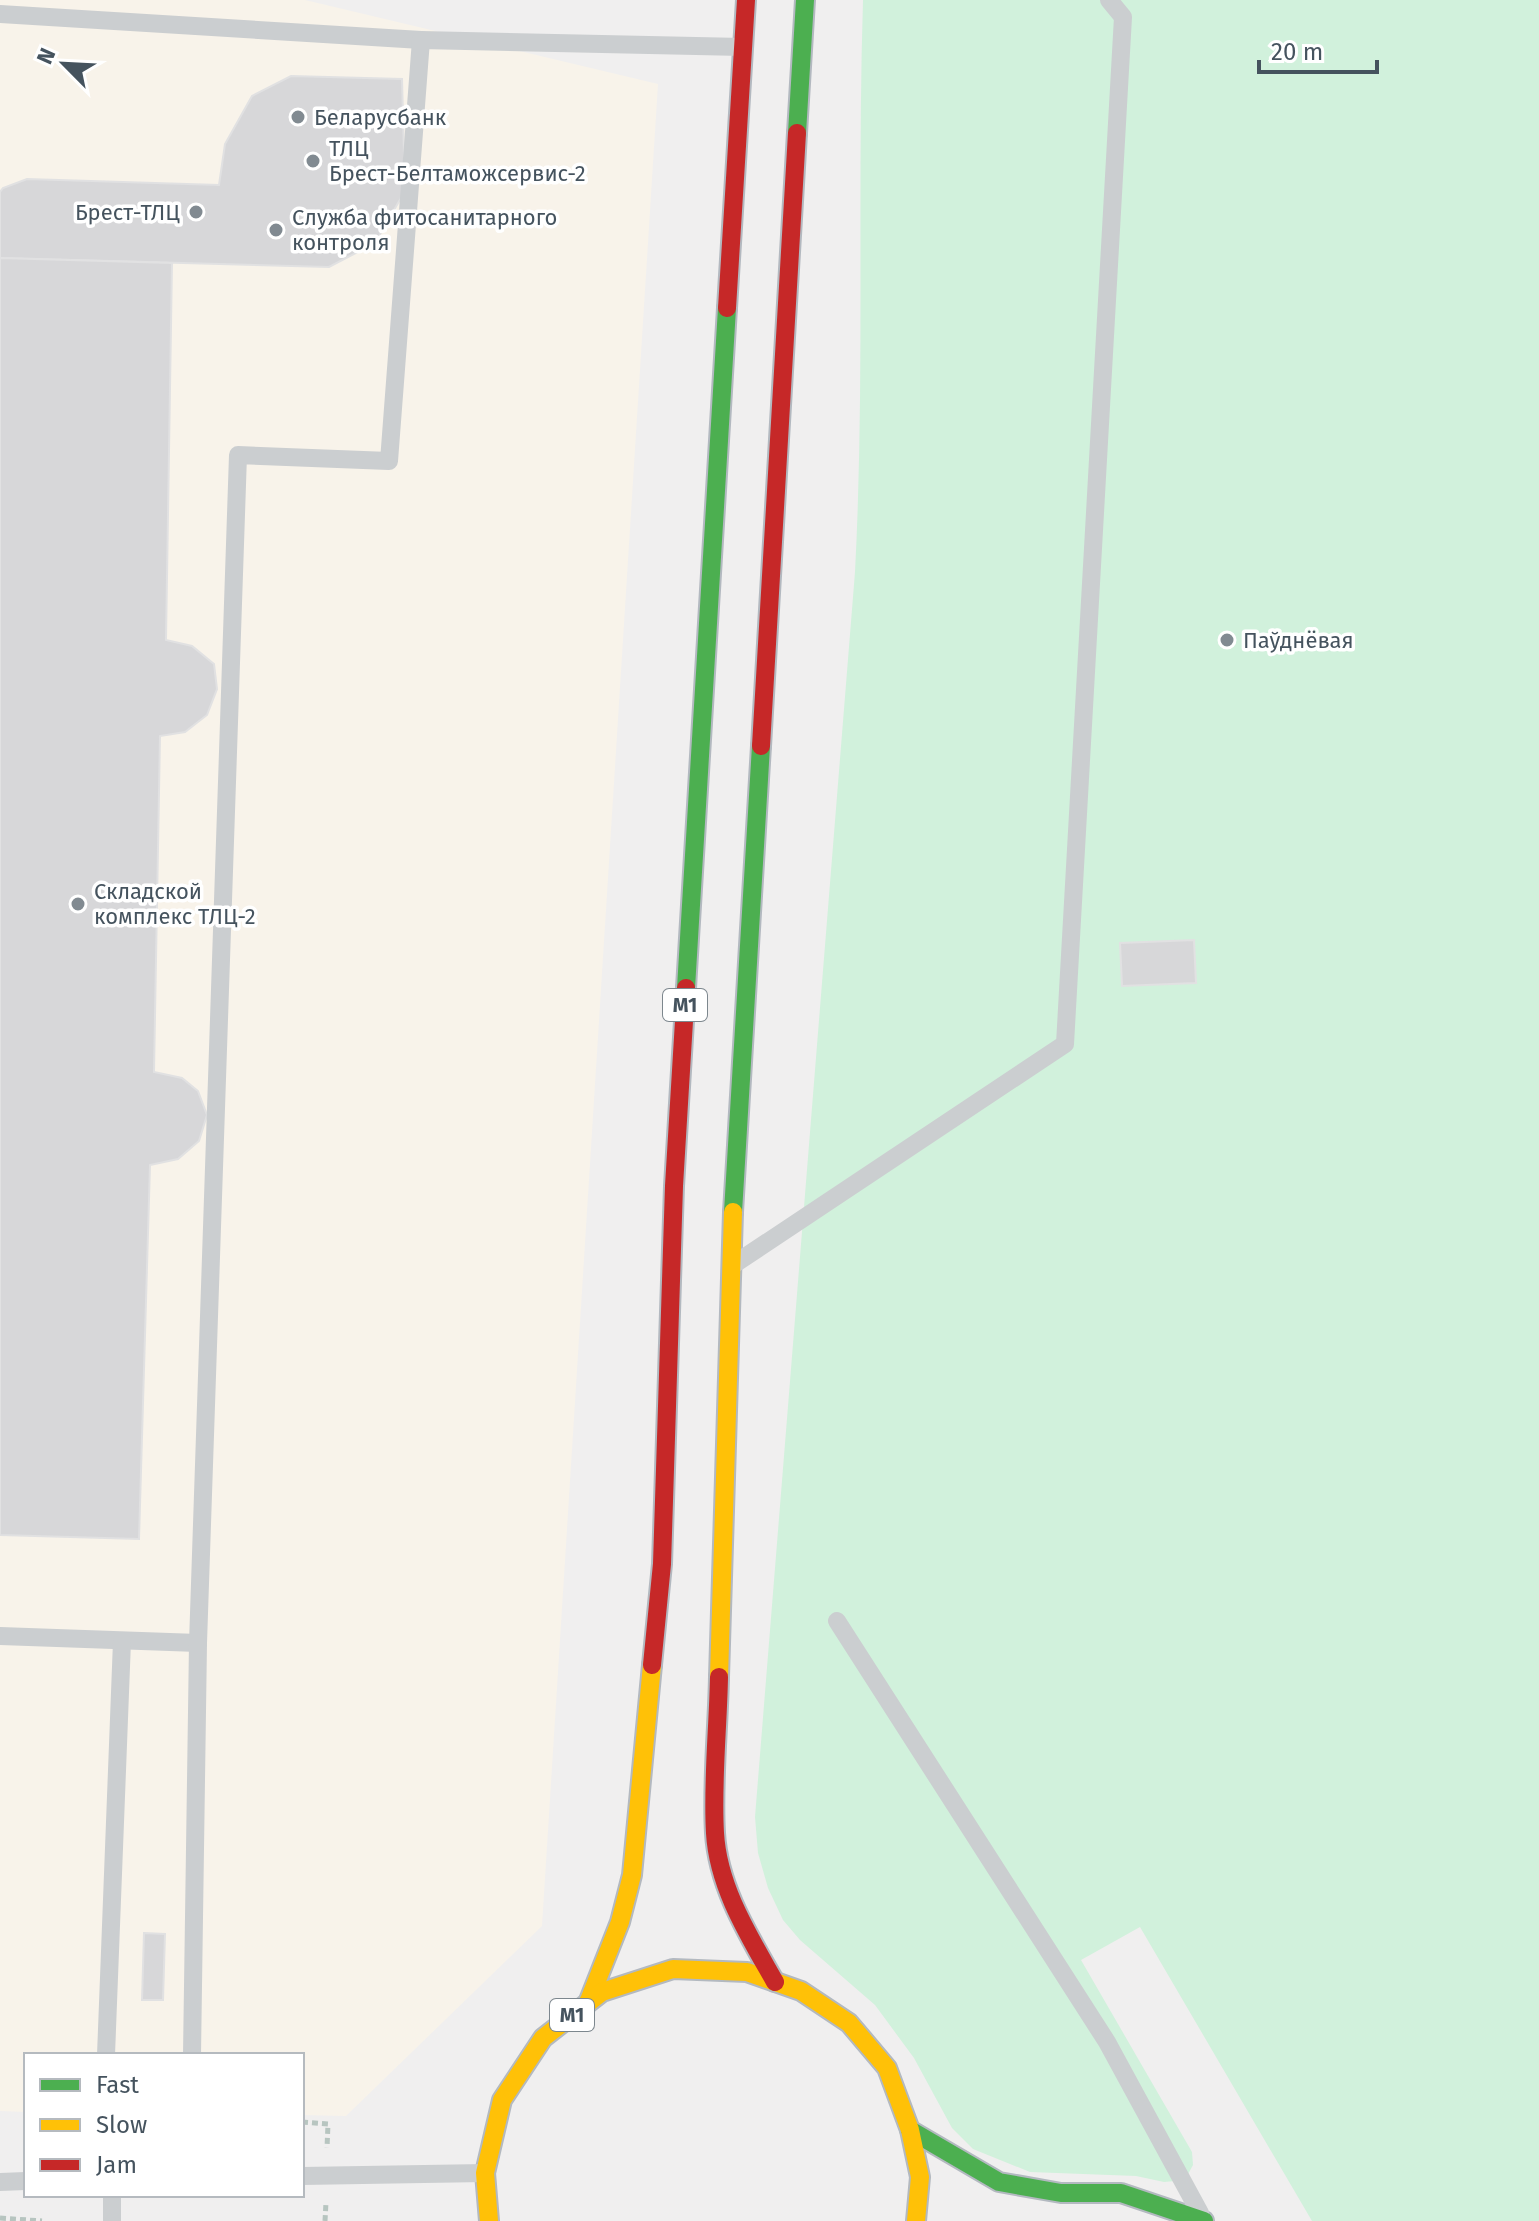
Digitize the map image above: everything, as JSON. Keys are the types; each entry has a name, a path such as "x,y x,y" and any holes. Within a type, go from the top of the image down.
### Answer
{"highway":[{"name":"М1","path":"588,2003 620,1922 632,1875 662,1564 674,1186 746,0"},
{"path":"775,1982 739,1919 724,1876 715,1835 730,1266 805,0"},
{"name":"М1","path":"489,2221 485,2173 502,2100 543,2038 602,1992 673,1969 747,1972 801,1991 849,2023 887,2068 910,2130 920,2177 916,2221"},
{"path":"910,2130 999,2182 1061,2193 1121,2193 1204,2220"}],"lane":[{"path":"730,1266 1065,1044 1123,17 1109,0"},
{"path":"0,14 421,40 743,47"},
{"path":"192,2053 198,1643 238,455 389,461 421,40"},
{"path":"837,1621 1107,2042 1204,2220"},
{"path":"0,1636 198,1643"},
{"path":"106,2053 122,1641"},
{"path":"304,2176 485,2173"},
{"path":"0,2182 24,2181"},
{"path":"112,2197 112,2221"}],"path":[{"path":"0,2218 42,2221"}],"shaded area":[{"path":"0,0 305,0 658,84 542,1926 346,2116 304,2115 304,2053 24,2053 24,2112 0,2111"}],"green space":[{"path":"863,0 1539,0 1539,2221 1312,2221 1140,1927 1081,1960 1192,2152 1193,2165 1187,2176 1164,2182 1136,2176 1030,2172 973,2149 952,2128 914,2058 875,2005 800,1940 783,1920 768,1888 758,1853 755,1817 855,572 860,429"}],"building":[{"name":"ТЛЦ Брест-Белтаможсервис-2","path":"291,76 402,79 405,191 375,243 329,267 0,258 0,192 3,188 27,179 219,185 225,144 252,96"},
{"name":"Складской комплекс ТЛЦ-2","path":"0,258 172,263 166,640 192,646 214,664 217,689 207,715 185,732 160,736 154,1072 182,1078 198,1091 207,1115 199,1141 178,1159 150,1165 139,1539 0,1535"},
{"path":"1194,940 1196,983 1122,986 1120,943"},
{"path":"144,1933 165,1934 163,2000 142,2000"}],"traffic: fast":[{"path":"797,133 805,0"},
{"path":"686,988 727,308"},
{"path":"733,1212 761,746"},
{"path":"910,2130 999,2182 1061,2193 1121,2193 1204,2221"}],"traffic: slow":[{"path":"719,1677 733,1212"},
{"path":"588,2003 620,1922 632,1875 652,1665"},
{"path":"489,2221 485,2173 502,2100 543,2038 602,1992 673,1969 747,1972 801,1991 849,2023 887,2068 910,2130 920,2177 916,2221"}],"traffic: jam":[{"path":"727,308 746,0"},
{"path":"761,746 797,133"},
{"path":"652,1665 662,1564 674,1186 686,988"},
{"path":"719,1677 714,1794 717,1853 736,1910 775,1982"}],"place":[{"name":"Беларусбанк","path":"298,117"},
{"name":"ТЛЦ Брест-Белтаможсервис-2","path":"313,161"},
{"name":"Брест-ТЛЦ","path":"196,212"},
{"name":"Служба фитосанитарного контроля","path":"276,230"},
{"name":"Паўднёвая","path":"1227,640"},
{"name":"Складской комплекс ТЛЦ-2","path":"78,904"}]}
